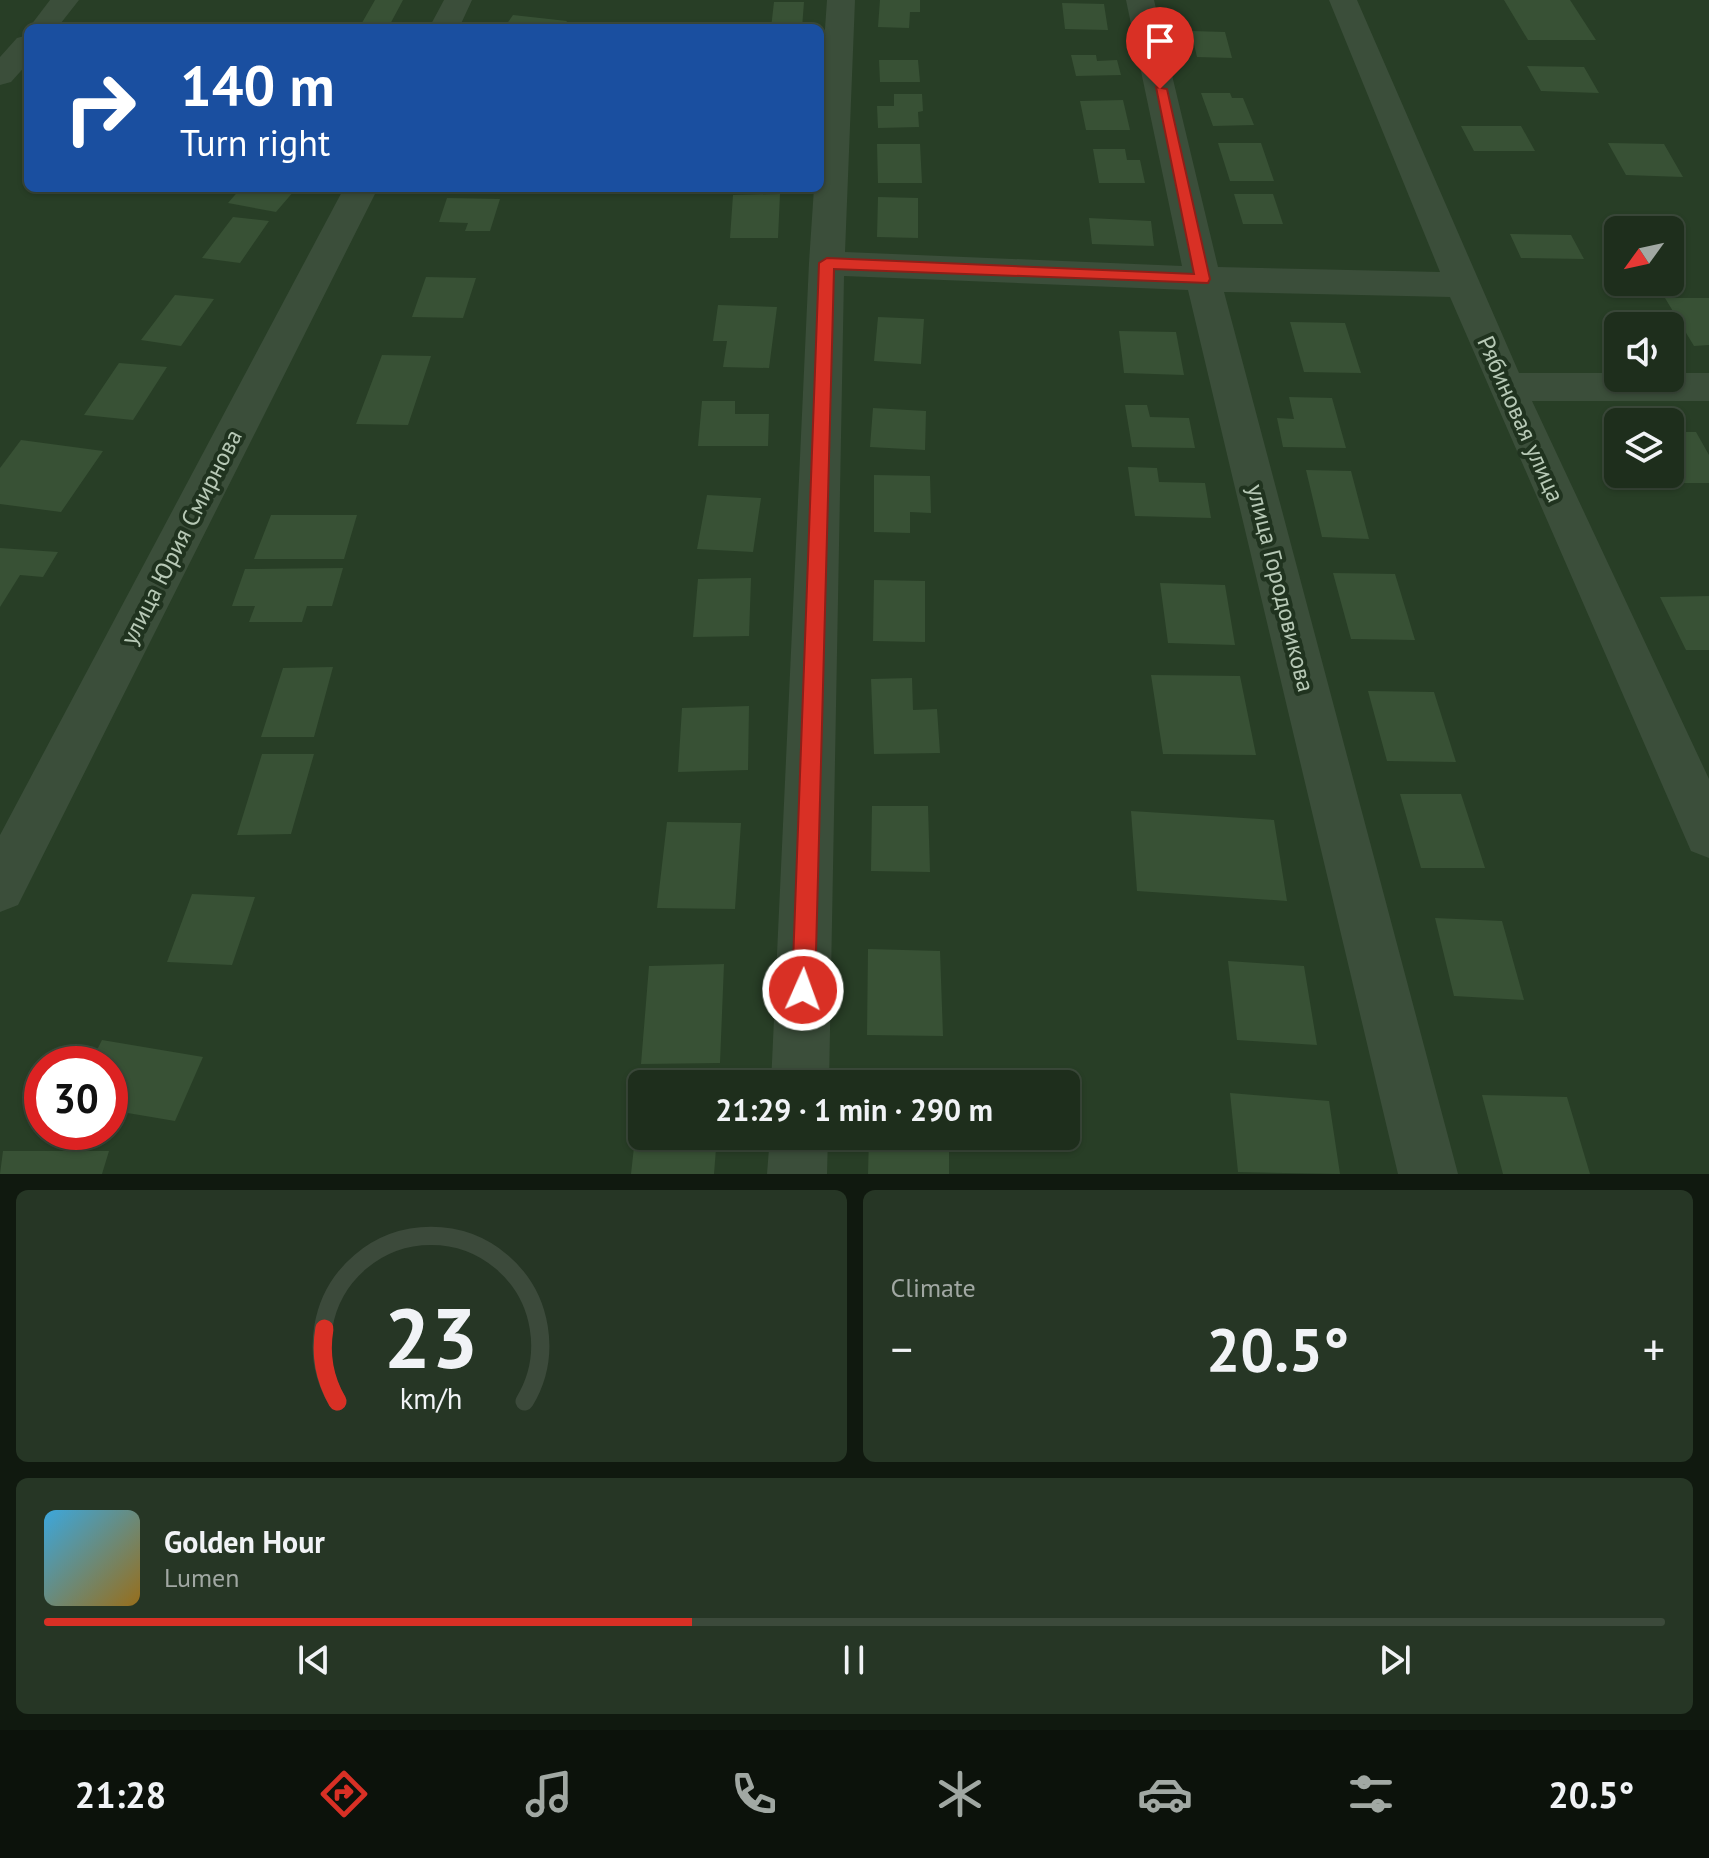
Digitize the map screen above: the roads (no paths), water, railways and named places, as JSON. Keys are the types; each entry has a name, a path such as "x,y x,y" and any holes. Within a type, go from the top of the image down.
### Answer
{"street":[{"path":"45,24 65,0"},
{"path":"446,24 458,0"},
{"path":"800,1070 827,263 841,0"},
{"name":"улица Городовикова","path":"1140,0 1203,279 1428,1174"},
{"name":"Рябиновая улица","path":"1343,0 1506,387 1709,834"},
{"path":"0,76 24,49"},
{"name":"улица Юрия Смирнова","path":"0,887 359,192"},
{"path":"827,263 1203,279 1462,285"},
{"path":"1506,387 1709,387"},
{"path":"797,1174 798,1150"}]}
